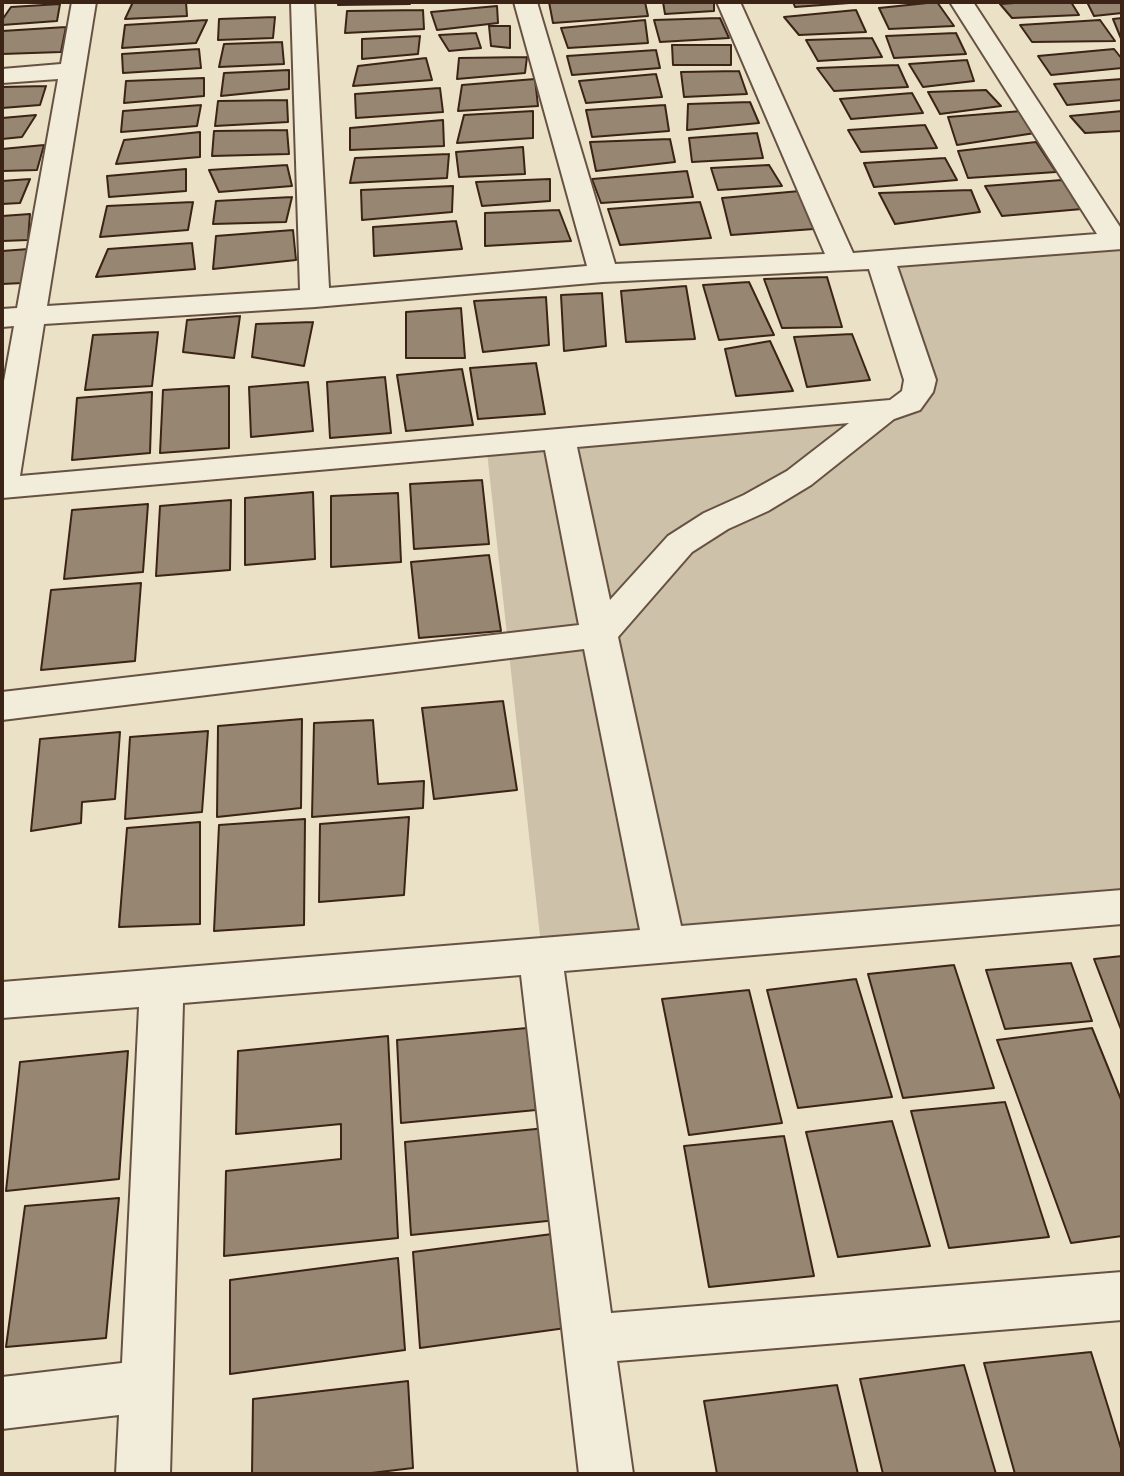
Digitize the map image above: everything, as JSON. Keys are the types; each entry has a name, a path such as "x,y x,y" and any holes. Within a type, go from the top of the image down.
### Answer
{"street":[{"path":"2,482 84,2"},
{"path":"302,2 315,298"},
{"path":"525,2 603,273"},
{"path":"728,2 843,262"},
{"path":"2,318 315,298 603,273 880,260 1119,241 962,2"},
{"path":"2,76 72,71"},
{"path":"2,488 883,412 909,403 917,392 920,380 880,260"},
{"path":"2,706 599,635 680,544 716,521 756,503 799,478 883,412"},
{"path":"559,439 664,945"},
{"path":"2,1000 1122,906"},
{"path":"540,956 606,1474"},
{"path":"143,1474 162,987"},
{"path":"589,1339 1122,1296"},
{"path":"2,1403 148,1386"}],"shaded area":[{"path":"1122,243 1122,906 542,954 487,452 913,404 884,261"}],"building":[{"path":"133,2 186,2 187,16 125,19"},
{"path":"338,2 410,2 410,4 338,5"},
{"path":"549,2 645,2 648,16 553,23"},
{"path":"663,2 714,2 714,11 665,14"},
{"path":"793,2 863,2 795,7"},
{"path":"937,2 954,26 889,29 879,8"},
{"path":"1071,2 1079,15 1012,18 1000,4"},
{"path":"1087,2 1122,2 1122,13 1094,16"},
{"path":"60,4 57,21 2,25 2,20 11,7"},
{"path":"497,6 498,23 437,30 431,12"},
{"path":"423,10 424,29 345,33 347,11"},
{"path":"856,10 866,32 799,35 784,17"},
{"path":"275,17 273,38 218,40 219,19"},
{"path":"720,18 729,38 660,42 654,20"},
{"path":"1122,18 1122,41 1113,19"},
{"path":"207,20 196,43 122,48 125,25"},
{"path":"645,20 648,43 568,48 561,28"},
{"path":"1100,20 1115,41 1032,42 1020,25"},
{"path":"489,26 510,26 510,48 491,46"},
{"path":"66,27 61,52 2,54 2,31"},
{"path":"476,33 481,48 449,51 439,35"},
{"path":"956,33 966,54 894,58 886,36"},
{"path":"420,36 418,54 362,59 362,39"},
{"path":"872,38 882,57 818,61 806,40"},
{"path":"282,42 284,64 219,67 224,44"},
{"path":"672,45 731,45 731,65 673,65"},
{"path":"199,49 201,68 123,73 122,54"},
{"path":"1114,49 1122,59 1122,68 1051,75 1038,56"},
{"path":"656,50 660,68 572,75 567,56"},
{"path":"527,57 525,73 457,79 459,58"},
{"path":"426,58 432,80 353,86 358,66"},
{"path":"967,60 974,81 923,87 909,64"},
{"path":"898,65 908,87 834,91 817,68"},
{"path":"289,70 289,89 221,96 224,73"},
{"path":"739,71 747,94 684,97 681,72"},
{"path":"656,74 662,97 586,103 579,81"},
{"path":"204,78 204,96 124,103 126,81"},
{"path":"535,79 538,106 458,111 462,85"},
{"path":"1122,79 1122,100 1067,105 1054,84"},
{"path":"46,86 40,105 2,108 2,87"},
{"path":"440,88 443,112 356,118 355,94"},
{"path":"986,90 1001,106 940,114 928,92"},
{"path":"912,93 923,113 851,119 840,99"},
{"path":"287,100 288,122 215,126 218,101"},
{"path":"750,102 759,123 687,130 688,104"},
{"path":"201,105 197,126 121,132 123,111"},
{"path":"665,105 669,131 592,137 586,110"},
{"path":"533,111 533,138 457,143 464,115"},
{"path":"1022,111 1035,133 957,145 948,117"},
{"path":"1122,111 1122,131 1085,133 1070,116"},
{"path":"36,115 22,137 2,139 2,118"},
{"path":"443,120 444,146 350,150 350,128"},
{"path":"925,125 937,148 861,152 848,130"},
{"path":"287,130 289,154 212,156 214,131"},
{"path":"200,132 200,157 116,164 124,140"},
{"path":"757,133 763,158 692,162 689,138"},
{"path":"670,139 675,162 596,171 590,142"},
{"path":"1036,142 1056,172 968,178 958,151"},
{"path":"44,145 37,170 2,171 2,149"},
{"path":"523,147 525,174 459,177 456,152"},
{"path":"449,154 447,178 350,183 355,158"},
{"path":"945,158 957,180 874,187 864,163"},
{"path":"287,165 292,186 219,192 209,170"},
{"path":"769,165 782,186 718,190 711,168"},
{"path":"186,169 186,191 109,197 107,176"},
{"path":"687,171 693,197 601,203 592,179"},
{"path":"30,179 20,203 2,204 2,181"},
{"path":"550,179 550,201 482,206 476,182"},
{"path":"1062,180 1082,209 1002,216 985,186"},
{"path":"453,186 452,212 362,220 361,190"},
{"path":"971,190 980,212 895,224 879,193"},
{"path":"800,191 814,229 731,235 722,198"},
{"path":"292,197 286,222 213,224 216,201"},
{"path":"193,202 188,230 100,237 107,206"},
{"path":"700,202 711,238 620,245 608,209"},
{"path":"559,210 571,241 485,246 485,213"},
{"path":"30,214 28,240 2,241 2,216"},
{"path":"456,221 462,249 374,256 373,227"},
{"path":"293,230 296,260 213,269 216,236"},
{"path":"192,243 195,269 96,277 108,249"},
{"path":"29,249 23,283 2,284 2,251"},
{"path":"827,277 842,327 782,328 764,279"},
{"path":"749,282 774,335 719,340 703,285"},
{"path":"686,286 695,339 626,342 621,291"},
{"path":"602,293 606,346 564,351 561,295"},
{"path":"546,297 549,345 483,352 474,301"},
{"path":"461,308 465,358 406,358 406,312"},
{"path":"240,316 234,358 183,352 187,320"},
{"path":"313,322 304,366 252,357 256,324"},
{"path":"158,332 152,386 85,390 93,335"},
{"path":"852,334 870,380 807,387 794,337"},
{"path":"770,341 793,391 736,396 725,349"},
{"path":"536,363 545,414 478,419 470,368"},
{"path":"462,369 473,425 406,431 397,375"},
{"path":"385,377 391,433 330,438 327,382"},
{"path":"308,382 313,431 251,437 249,387"},
{"path":"229,386 229,448 160,453 163,390"},
{"path":"152,392 150,453 72,460 77,398"},
{"path":"482,480 489,544 414,549 410,484"},
{"path":"313,492 315,559 245,565 245,498"},
{"path":"398,493 401,562 331,567 331,496"},
{"path":"231,500 230,570 156,576 160,506"},
{"path":"148,504 143,572 64,579 72,510"},
{"path":"489,555 501,631 419,638 411,562"},
{"path":"141,583 135,661 41,670 51,590"},
{"path":"503,701 517,790 434,799 422,708"},
{"path":"302,719 301,808 217,817 218,726"},
{"path":"373,720 378,784 424,781 423,808 312,817 314,723"},
{"path":"208,731 202,812 125,819 130,737"},
{"path":"120,732 115,799 82,802 81,823 31,831 40,739"},
{"path":"409,817 404,895 319,902 320,824"},
{"path":"305,819 304,925 214,931 219,825"},
{"path":"200,822 200,924 119,927 127,828"},
{"path":"1122,956 1122,1032 1094,959"},
{"path":"1071,963 1092,1021 1005,1029 986,970"},
{"path":"954,965 994,1088 903,1098 868,974"},
{"path":"856,979 892,1097 798,1108 767,990"},
{"path":"749,990 782,1123 689,1135 662,999"},
{"path":"527,1028 536,1110 401,1123 397,1040"},
{"path":"1092,1028 1122,1102 1122,1236 1071,1243 997,1040"},
{"path":"388,1036 398,1238 224,1256 226,1171 341,1159 341,1124 236,1134 238,1051"},
{"path":"128,1051 119,1179 6,1191 20,1062"},
{"path":"1005,1102 1049,1237 949,1248 911,1111"},
{"path":"892,1121 930,1246 838,1257 806,1132"},
{"path":"546,1128 557,1220 411,1235 405,1142"},
{"path":"784,1136 814,1276 709,1287 684,1146"},
{"path":"119,1198 106,1338 6,1347 25,1206"},
{"path":"552,1234 566,1328 420,1348 413,1252"},
{"path":"398,1258 405,1350 230,1374 230,1280"},
{"path":"1091,1352 1122,1452 1122,1474 1015,1474 984,1363"},
{"path":"964,1365 996,1474 883,1474 860,1379"},
{"path":"408,1381 413,1468 363,1474 252,1474 253,1399"},
{"path":"837,1385 858,1474 717,1474 704,1401"}]}
